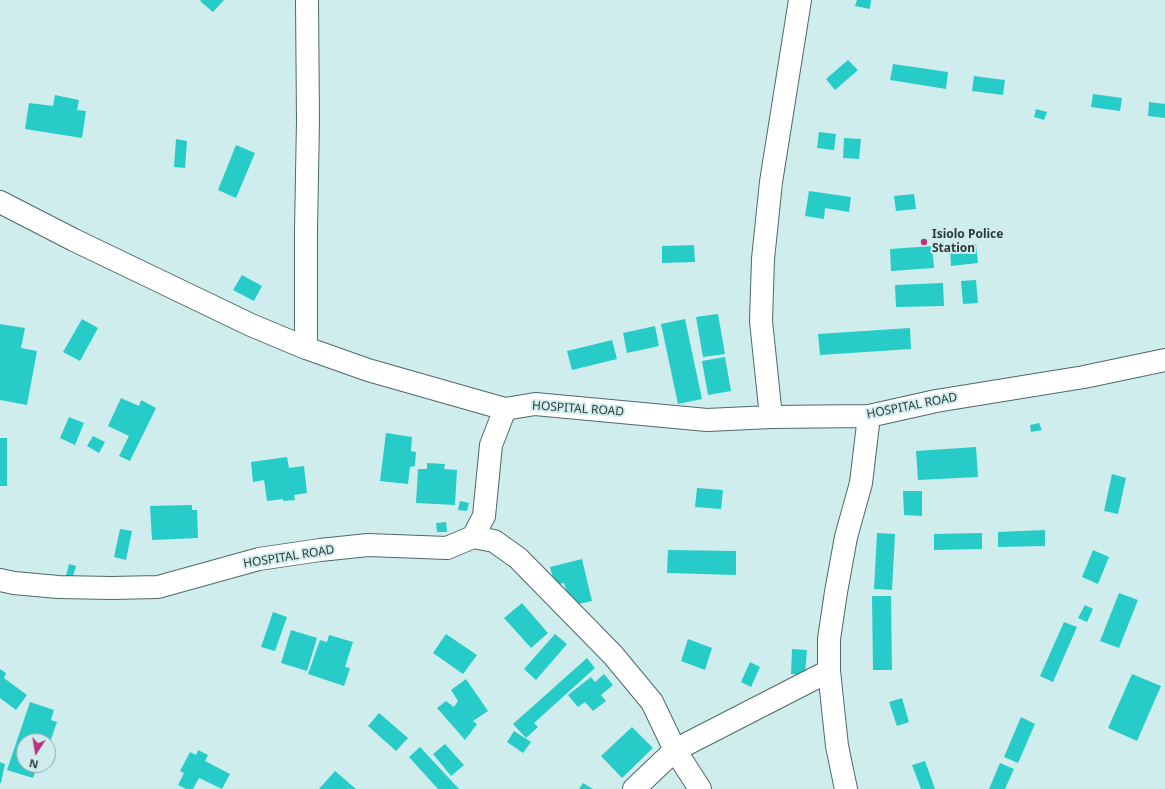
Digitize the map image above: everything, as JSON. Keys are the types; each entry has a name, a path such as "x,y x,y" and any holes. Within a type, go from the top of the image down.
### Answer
{"street":[{"path":"306,348 308,121 307,0"},
{"path":"771,417 761,321 763,259 771,182 800,0"},
{"path":"0,202 74,240 251,325 306,348 368,370 505,409 491,445 484,516 473,537 494,541 518,558 613,655 652,702 675,750 700,789"},
{"name":"HOSPITAL ROAD","path":"505,409 535,404 707,420 771,417 869,416 936,401 1084,377 1165,360"},
{"path":"846,789 837,746 829,671 829,639 846,537 861,482 869,416"},
{"name":"HOSPITAL ROAD","path":"0,580 14,583 58,587 158,587 259,559 368,545 447,548 473,537"},
{"path":"634,789 675,750 829,671"}],"building":[{"path":"224,0 213,12 200,1"},
{"path":"857,0 871,0 870,9 855,6"},
{"path":"848,60 858,70 835,90 826,79"},
{"path":"893,64 948,72 946,89 890,80"},
{"path":"974,76 1005,80 1003,95 972,91"},
{"path":"1093,94 1122,98 1120,111 1091,107"},
{"path":"55,95 79,100 77,110 86,111 82,138 25,129 29,103 53,106"},
{"path":"1149,102 1165,104 1165,118 1148,116"},
{"path":"1036,109 1047,112 1044,120 1034,117"},
{"path":"819,132 836,134 834,150 817,148"},
{"path":"844,138 861,139 859,159 843,158"},
{"path":"176,139 187,141 185,168 174,167"},
{"path":"236,145 255,153 236,198 218,190"},
{"path":"809,191 851,197 849,212 825,208 824,219 805,216"},
{"path":"914,194 916,209 896,211 894,196"},
{"path":"976,244 978,263 951,266 950,247"},
{"path":"694,245 695,262 662,263 662,246"},
{"path":"932,246 934,268 891,271 890,249"},
{"path":"242,275 262,286 254,301 233,290"},
{"path":"976,280 978,303 963,304 961,281"},
{"path":"943,283 944,306 896,307 895,285"},
{"path":"718,314 725,354 703,357 696,317"},
{"path":"82,319 98,328 80,361 63,352"},
{"path":"685,319 702,399 678,404 661,324"},
{"path":"0,324 25,328 21,348 37,351 27,405 0,400"},
{"path":"655,326 659,346 627,353 623,333"},
{"path":"910,328 911,349 820,355 818,334"},
{"path":"612,340 617,359 572,370 567,351"},
{"path":"725,357 731,391 708,395 702,361"},
{"path":"121,398 139,406 141,400 156,408 130,461 119,456 129,436 108,426"},
{"path":"69,417 84,423 75,445 60,438"},
{"path":"1039,423 1042,430 1031,432 1030,425"},
{"path":"386,433 412,437 411,451 416,452 415,466 410,467 408,484 380,481"},
{"path":"93,436 105,442 99,453 87,446"},
{"path":"0,438 7,438 7,486 0,486"},
{"path":"976,447 978,477 918,480 916,451"},
{"path":"287,457 289,468 304,466 307,493 294,495 295,500 283,501 283,499 267,501 264,480 253,482 251,462"},
{"path":"427,463 445,464 444,469 457,470 455,505 416,503 418,469 427,469"},
{"path":"1112,474 1126,478 1118,514 1104,511"},
{"path":"697,488 723,490 721,509 695,507"},
{"path":"903,491 922,491 922,516 904,515"},
{"path":"460,501 469,503 467,511 458,510"},
{"path":"192,505 192,510 197,510 198,538 152,540 150,506"},
{"path":"446,522 447,532 437,532 436,523"},
{"path":"120,529 132,531 126,560 114,557"},
{"path":"1045,530 1045,546 998,547 998,532"},
{"path":"877,533 895,534 892,590 874,589"},
{"path":"982,533 982,549 934,550 934,534"},
{"path":"668,550 736,551 736,575 667,573"},
{"path":"1093,550 1109,557 1098,584 1082,577"},
{"path":"582,559 592,601 570,606 564,583 555,585 550,567"},
{"path":"69,564 76,566 73,576 66,576"},
{"path":"1119,593 1138,600 1119,648 1100,641"},
{"path":"872,596 891,596 892,670 873,670"},
{"path":"522,603 548,633 531,648 504,618"},
{"path":"1085,605 1093,609 1087,622 1078,618"},
{"path":"273,612 287,617 275,651 261,647"},
{"path":"1064,622 1077,627 1053,682 1040,676"},
{"path":"291,630 317,638 307,671 281,663"},
{"path":"446,634 477,655 463,674 433,653"},
{"path":"555,634 567,644 536,680 524,669"},
{"path":"329,635 353,642 345,667 350,668 344,686 308,674 320,640 327,642"},
{"path":"688,639 712,648 705,670 681,661"},
{"path":"792,649 807,650 805,675 791,674"},
{"path":"587,658 595,668 534,723 538,727 526,738 513,724"},
{"path":"750,662 760,667 751,687 741,682"},
{"path":"0,669 6,673 4,678 27,695 16,710 0,698"},
{"path":"604,674 613,685 601,695 606,701 593,711 585,702 578,707 568,695 591,677 595,682"},
{"path":"1132,674 1161,686 1137,741 1108,728"},
{"path":"466,679 488,711 473,721 477,724 465,740 437,708 446,701 454,707 458,701 451,690"},
{"path":"902,698 909,722 897,726 889,702"},
{"path":"30,702 54,710 51,720 57,722 53,733 20,733"},
{"path":"379,713 408,738 396,751 368,726"},
{"path":"1021,717 1035,724 1018,763 1004,757"},
{"path":"632,727 653,748 622,778 601,756"},
{"path":"514,731 531,742 523,753 507,742"},
{"path":"16,743 16,773 7,770"},
{"path":"445,744 464,765 451,776 433,754"},
{"path":"420,747 459,789 438,789 409,757"},
{"path":"198,750 208,755 205,761 230,774 222,789 199,778 193,789 186,789 178,785 184,773 180,771 190,752 196,755"},
{"path":"925,761 935,789 921,789 912,765"},
{"path":"0,762 5,764 1,783 0,783"},
{"path":"1000,763 1014,769 1005,789 989,789"},
{"path":"335,771 356,789 319,789"},
{"path":"17,773 35,773 33,778"},
{"path":"583,783 593,789 579,789"}],"place":[{"name":"Isiolo Police Station","path":"924,242"}]}
